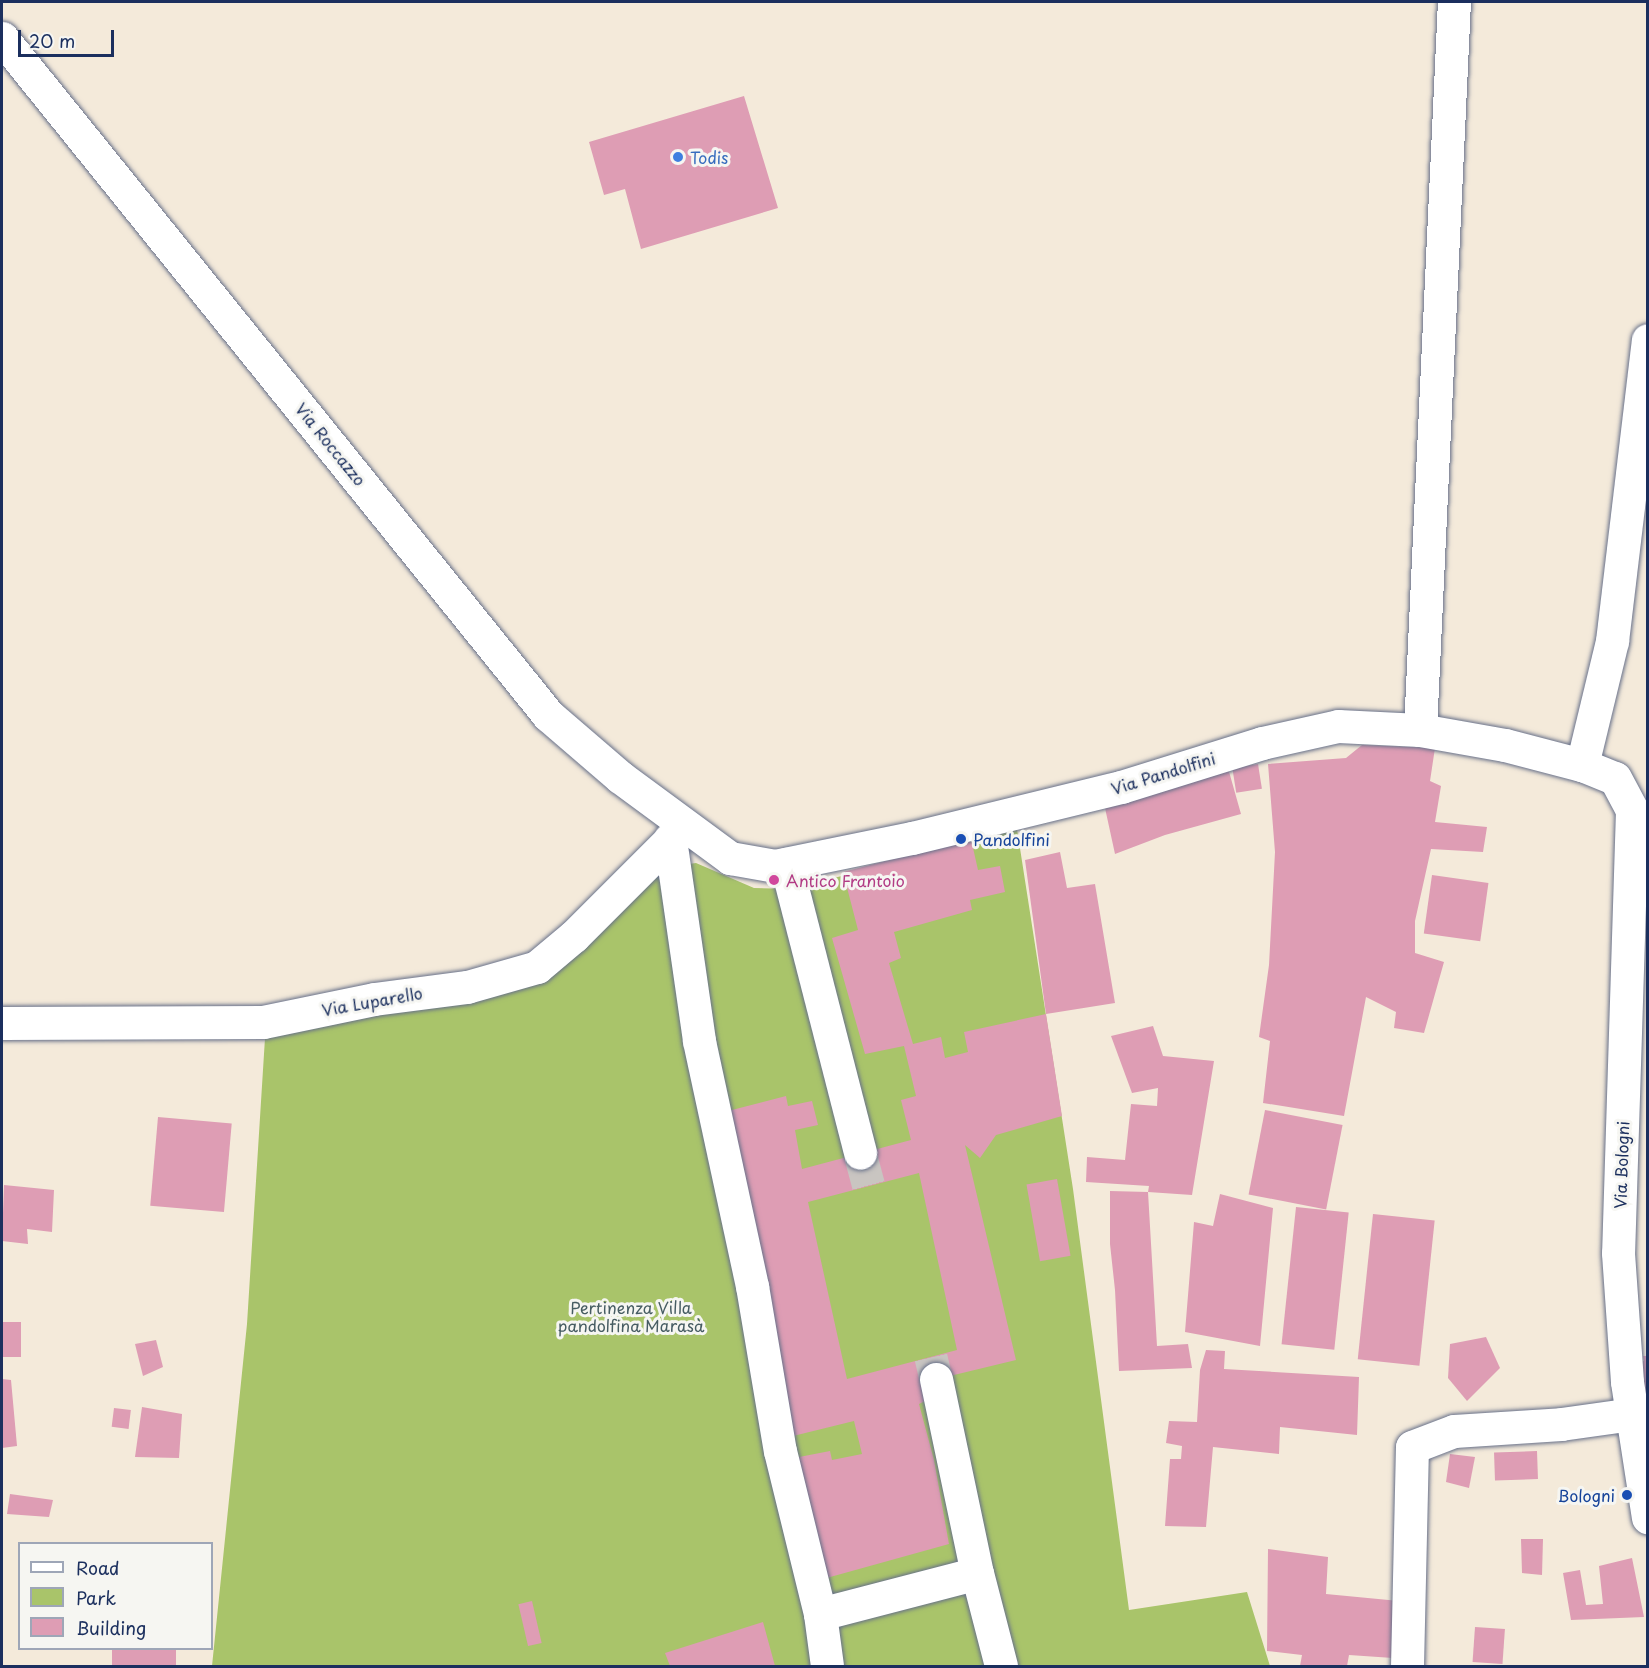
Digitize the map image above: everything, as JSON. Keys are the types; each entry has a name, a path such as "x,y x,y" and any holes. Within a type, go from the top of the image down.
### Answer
{"street":[{"path":"1420,730 1454,2"},
{"name":"Via Roccazzo","path":"2,38 548,714 620,777 677,832"},
{"path":"1582,765 1612,641 1647,340"},
{"name":"Via Pandolfini","path":"677,832 730,858 776,866 1025,811 1121,787 1262,743 1338,726 1420,730 1505,745 1582,765 1615,778 1632,810"},
{"name":"Via Bologni","path":"1632,810 1618,1253 1627,1382 1647,1517"},
{"path":"677,832 699,1041 752,1286 780,1450 819,1614 827,1666"},
{"name":"Via Luparello","path":"2,1023 263,1022 374,999 467,987 537,968 574,936 677,832"},
{"path":"786,864 860,1153"},
{"path":"936,1379 977,1573 1001,1666"},
{"path":"1407,1666 1412,1447 1455,1431 1561,1424 1632,1414"},
{"path":"819,1614 977,1573"}],"green space":[{"name":"Pertinenza Villa pandolfina Marasà","path":"1017,829 1073,1189 1129,1610 1247,1592 1270,1666 212,1666 247,1324 265,1038 396,1012 464,1003 660,868 696,863 754,888 793,889"}],"building":[{"name":"Todis","path":"744,96 778,208 641,249 625,189 604,195 589,142"},
{"path":"1362,745 1435,748 1430,781 1441,786 1435,822 1487,827 1483,852 1431,849 1415,921 1415,953 1444,962 1424,1033 1394,1028 1396,1012 1366,997 1344,1116 1263,1103 1270,1041 1259,1037 1269,965 1275,852 1268,764 1346,758"},
{"path":"1258,764 1262,789 1236,793 1232,768"},
{"path":"1228,768 1241,814 1165,835 1115,854 1105,808"},
{"path":"971,839 978,870 1000,866 1005,892 970,900 972,910 894,932 901,958 889,963 913,1044 941,1037 945,1058 968,1052 964,1032 1046,1014 1062,1116 996,1135 980,1158 965,1145 1016,1360 925,1382 929,1399 919,1404 934,1460 949,1544 823,1579 794,1458 830,1451 832,1460 862,1454 854,1421 789,1437 760,1285 768,1282 728,1111 786,1096 788,1106 812,1101 818,1125 795,1130 802,1169 911,1140 901,1100 916,1096 904,1046 865,1054 832,938 858,930 843,872","holes":["919,1173 957,1350 847,1379 808,1202"]},
{"path":"1060,852 1067,888 1095,884 1115,1003 1046,1014 1025,860"},
{"path":"1432,875 1488,883 1480,941 1424,933"},
{"path":"1153,1026 1163,1056 1214,1061 1192,1195 1148,1192 1149,1186 1086,1182 1087,1157 1125,1160 1131,1104 1157,1106 1158,1088 1132,1093 1111,1036"},
{"path":"1265,1110 1343,1125 1326,1209 1249,1194"},
{"path":"158,1117 232,1123 224,1212 150,1206"},
{"path":"1057,1179 1071,1256 1040,1261 1026,1184"},
{"path":"4,1185 54,1190 52,1232 27,1229 28,1244 2,1241"},
{"path":"1110,1191 1148,1192 1157,1346 1188,1344 1192,1368 1119,1371 1110,1244"},
{"path":"1220,1194 1273,1208 1260,1346 1185,1332 1194,1222 1213,1226"},
{"path":"1296,1207 1349,1213 1334,1350 1282,1344"},
{"path":"1373,1214 1435,1220 1419,1366 1358,1359"},
{"path":"2,1322 21,1322 21,1357 2,1357"},
{"path":"1486,1337 1500,1368 1467,1401 1448,1378 1450,1344"},
{"path":"156,1340 163,1367 143,1376 135,1344"},
{"path":"1206,1350 1225,1351 1224,1369 1359,1377 1357,1435 1280,1427 1279,1454 1213,1447 1206,1527 1165,1526 1170,1459 1181,1459 1182,1446 1166,1443 1169,1421 1197,1422 1200,1370"},
{"path":"1643,1356 1647,1356 1647,1458 1638,1362 1644,1361"},
{"path":"2,1379 11,1380 17,1446 2,1448"},
{"path":"142,1407 182,1414 179,1458 135,1457"},
{"path":"114,1408 131,1410 129,1429 112,1427"},
{"path":"1537,1451 1538,1479 1495,1480 1494,1453"},
{"path":"1450,1454 1475,1457 1469,1488 1446,1482"},
{"path":"10,1494 53,1500 49,1517 7,1514"},
{"path":"1521,1539 1543,1539 1542,1575 1522,1573"},
{"path":"1268,1549 1328,1557 1326,1594 1399,1601 1393,1658 1349,1655 1347,1666 1300,1666 1302,1655 1267,1651"},
{"path":"1632,1558 1644,1617 1571,1620 1563,1573 1580,1570 1586,1605 1603,1604 1599,1566"},
{"path":"532,1601 542,1643 528,1646 518,1604"},
{"path":"763,1622 775,1666 670,1666 665,1653"},
{"path":"1475,1627 1505,1629 1502,1664 1473,1662"},
{"path":"112,1650 176,1650 176,1666 112,1666"}],"tunnel":[{"path":"860,1153 869,1187"},
{"path":"931,1357 936,1379"}],"place":[{"name":"Todis","path":"678,157"},
{"name":"Pandolfini","path":"961,839"},
{"name":"Antico Frantoio","path":"774,880"},
{"name":"Bologni","path":"1627,1495"}]}
